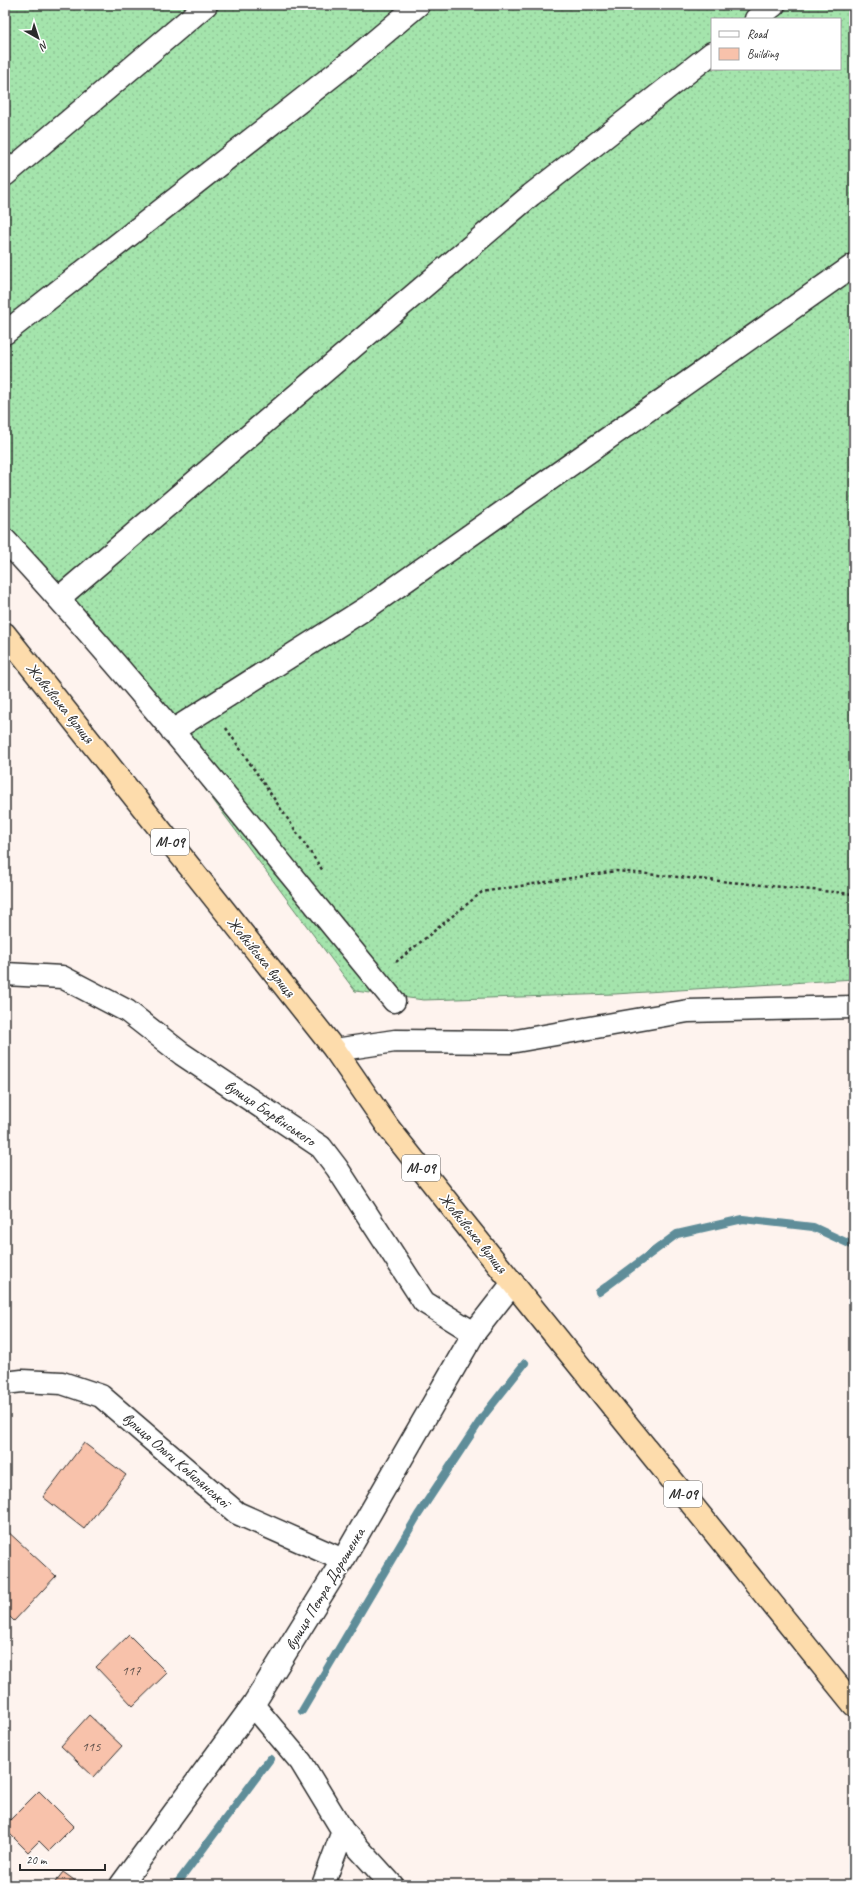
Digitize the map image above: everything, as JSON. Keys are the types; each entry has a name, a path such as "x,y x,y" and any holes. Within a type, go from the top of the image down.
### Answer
{"highway":[{"name":"Жовківська вулиця","path":"5,634 335,1050 388,1127 513,1282"},
{"name":"М-09","path":"513,1282 854,1705"}],"street":[{"path":"5,175 206,5"},
{"path":"5,333 355,58 418,5"},
{"path":"757,18 774,5"},
{"path":"59,598 531,195 711,54"},
{"path":"172,731 371,605 854,265"},
{"path":"5,540 59,598 172,731 394,1001"},
{"name":"вулиця Барвінського","path":"5,974 62,977 127,1011 182,1054 321,1147 337,1168 424,1302 474,1334"},
{"path":"335,1050 395,1041 510,1042 688,1011 854,1007"},
{"name":"вулиця Петра Дорошенка","path":"120,1885 253,1705 343,1560 474,1334 513,1282"},
{"name":"вулиця Ольги Кобилянської","path":"5,1383 22,1381 62,1383 101,1396 237,1513 343,1560"},
{"path":"253,1705 301,1762 343,1831 392,1885"},
{"path":"323,1885 343,1831"}],"path":[{"path":"210,706 324,871"},
{"path":"394,1001 394,964 482,892 616,871 854,894"}],"green space":[{"path":"5,5 854,5 854,979 615,994 424,1000 355,991 121,676 5,546"}],"building":[{"path":"84,1443 126,1475 84,1529 43,1497"},
{"path":"5,1529 56,1576 14,1621 5,1612"},
{"path":"129,1635 167,1673 133,1706 96,1667"},
{"path":"89,1715 122,1746 94,1777 61,1746"},
{"path":"39,1791 74,1826 49,1851 39,1841 28,1852 5,1829 5,1825"},
{"path":"63,1872 81,1885 53,1885"}],"waterway":[{"path":"599,1292 677,1234 743,1219 813,1227 854,1246"},
{"path":"302,1711 418,1515 484,1415 525,1363"},
{"path":"176,1885 270,1759"}]}
